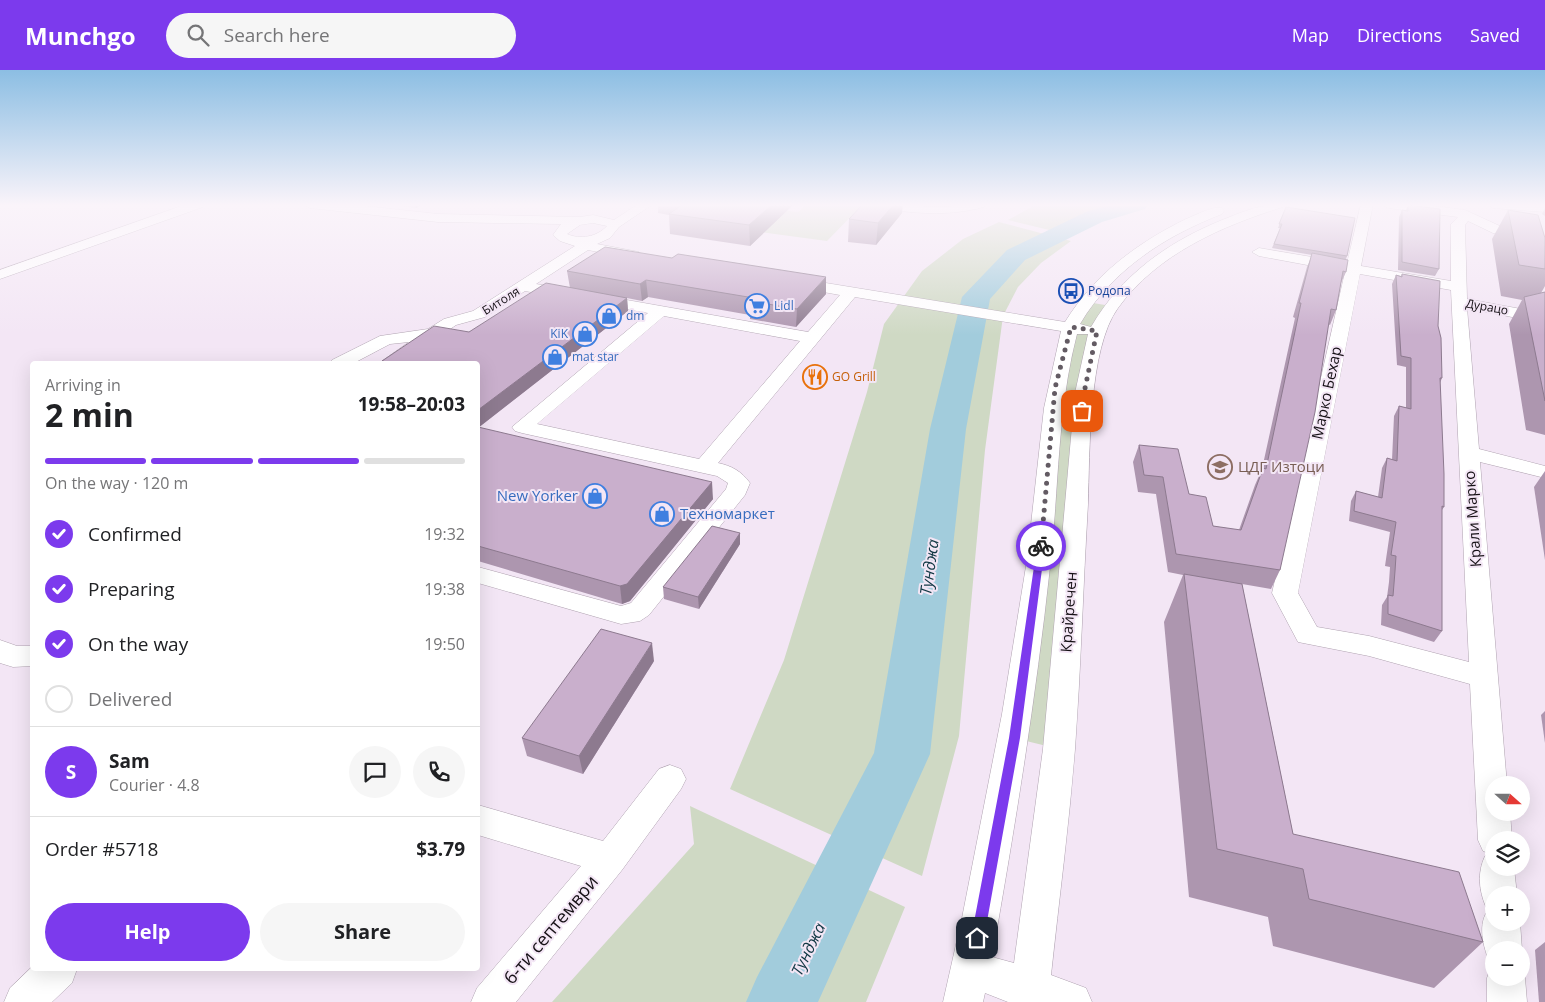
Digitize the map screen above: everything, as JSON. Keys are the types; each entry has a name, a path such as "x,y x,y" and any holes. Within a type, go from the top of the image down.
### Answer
{"street":[{"path":"0,275 77,247"},
{"name":"Битоля","path":"392,361 450,322 479,314 583,247"},
{"path":"611,247 648,258"},
{"name":"Крайречен","path":"1029,996 1059,749 1084,393 1084,329 1087,302 1109,277 1146,247"},
{"name":"Крайречен","path":"967,985 1014,738 1040,558 1055,388 1084,329 1111,306 1134,281 1159,259 1179,247"},
{"name":"Марко Бехар","path":"1357,247 1285,593 1308,635 1369,646 1483,677"},
{"name":"Крали Марко","path":"1458,247 1458,294 1494,831"},
{"name":"Дурацо","path":"1259,252 1352,268 1458,294 1522,314 1545,307"},
{"path":"783,281 1084,329"},
{"path":"524,286 811,338"},
{"path":"704,466 851,292"},
{"path":"480,576 621,615 631,614 640,609 737,490 738,483 735,478 724,471 522,427 660,311"},
{"path":"344,361 386,340 435,332"},
{"path":"1468,453 1545,472"},
{"path":"0,650 13,657 30,656"},
{"name":"6-ти септември","path":"491,1002 610,859 670,780"},
{"name":"6-ти септември","path":"480,821 610,859"},
{"path":"24,1002 56,971"},
{"path":"967,985 1072,1002"},
{"path":"1507,986 1508,1002"}],"green space":[{"path":"952,247 1062,247 1041,263 1018,287 1003,316 985,450 959,736 922,876 730,789 784,660 867,392 884,324 922,271"},
{"path":"1087,302 1111,306 1097,331 1059,749 1014,738 1055,388"},
{"path":"690,806 905,907 866,1002 552,1002 694,844"}],"building":[{"path":"604,247 608,247 672,258 678,254 826,277 797,309 750,301 754,298 646,280 640,284 567,271"},
{"path":"1295,247 1349,247 1347,256"},
{"path":"1402,247 1439,247 1439,269 1402,262"},
{"path":"1515,247 1545,247 1545,269 1519,265"},
{"path":"1312,253 1348,260 1346,272 1343,271 1336,310 1331,309 1315,412 1280,570 1176,554 1163,477 1144,475 1139,445 1178,449 1189,494 1206,497 1213,526 1241,530 1263,468 1266,469 1301,303 1299,303"},
{"path":"1402,274 1440,281 1438,326 1441,338 1442,378 1440,378 1444,474 1444,507 1442,506 1442,631 1388,614 1388,595 1393,596 1396,556 1391,555 1396,522 1354,511 1356,491 1382,498 1387,458 1397,461 1399,406 1411,409 1411,358 1401,356 1396,275 1402,277"},
{"path":"546,283 627,298 480,408 480,361 382,361 434,326 469,332"},
{"path":"1545,292 1545,401 1524,297"},
{"path":"480,427 712,482 627,584 620,586 480,547"},
{"path":"712,526 740,533 698,597 663,587"},
{"path":"1184,574 1242,584 1293,834 1459,872 1483,942 1309,899 1303,869 1217,849"},
{"path":"601,629 652,643 579,756 522,738"}],"waterway":[{"name":"Тунджа","path":"782,1002 902,754 948,429 976,297 1016,255 1031,247"}],"way so far":[{"path":"1041,546 1055,388 1071,327 1097,331 1082,411"}],"place":[{"name":"Родопа","path":"1071,291"},
{"name":"Lidl","path":"757,306"},
{"name":"dm","path":"609,316"},
{"name":"KiK","path":"585,334"},
{"name":"mat star","path":"555,357"},
{"name":"GO Grill","path":"815,377"},
{"name":"ЦДГ Изтоци","path":"1220,467"},
{"name":"New Yorker","path":"595,496"},
{"name":"Техномаркет","path":"662,514"}],"route":[{"path":"977,938 1014,738 1041,546"}]}
